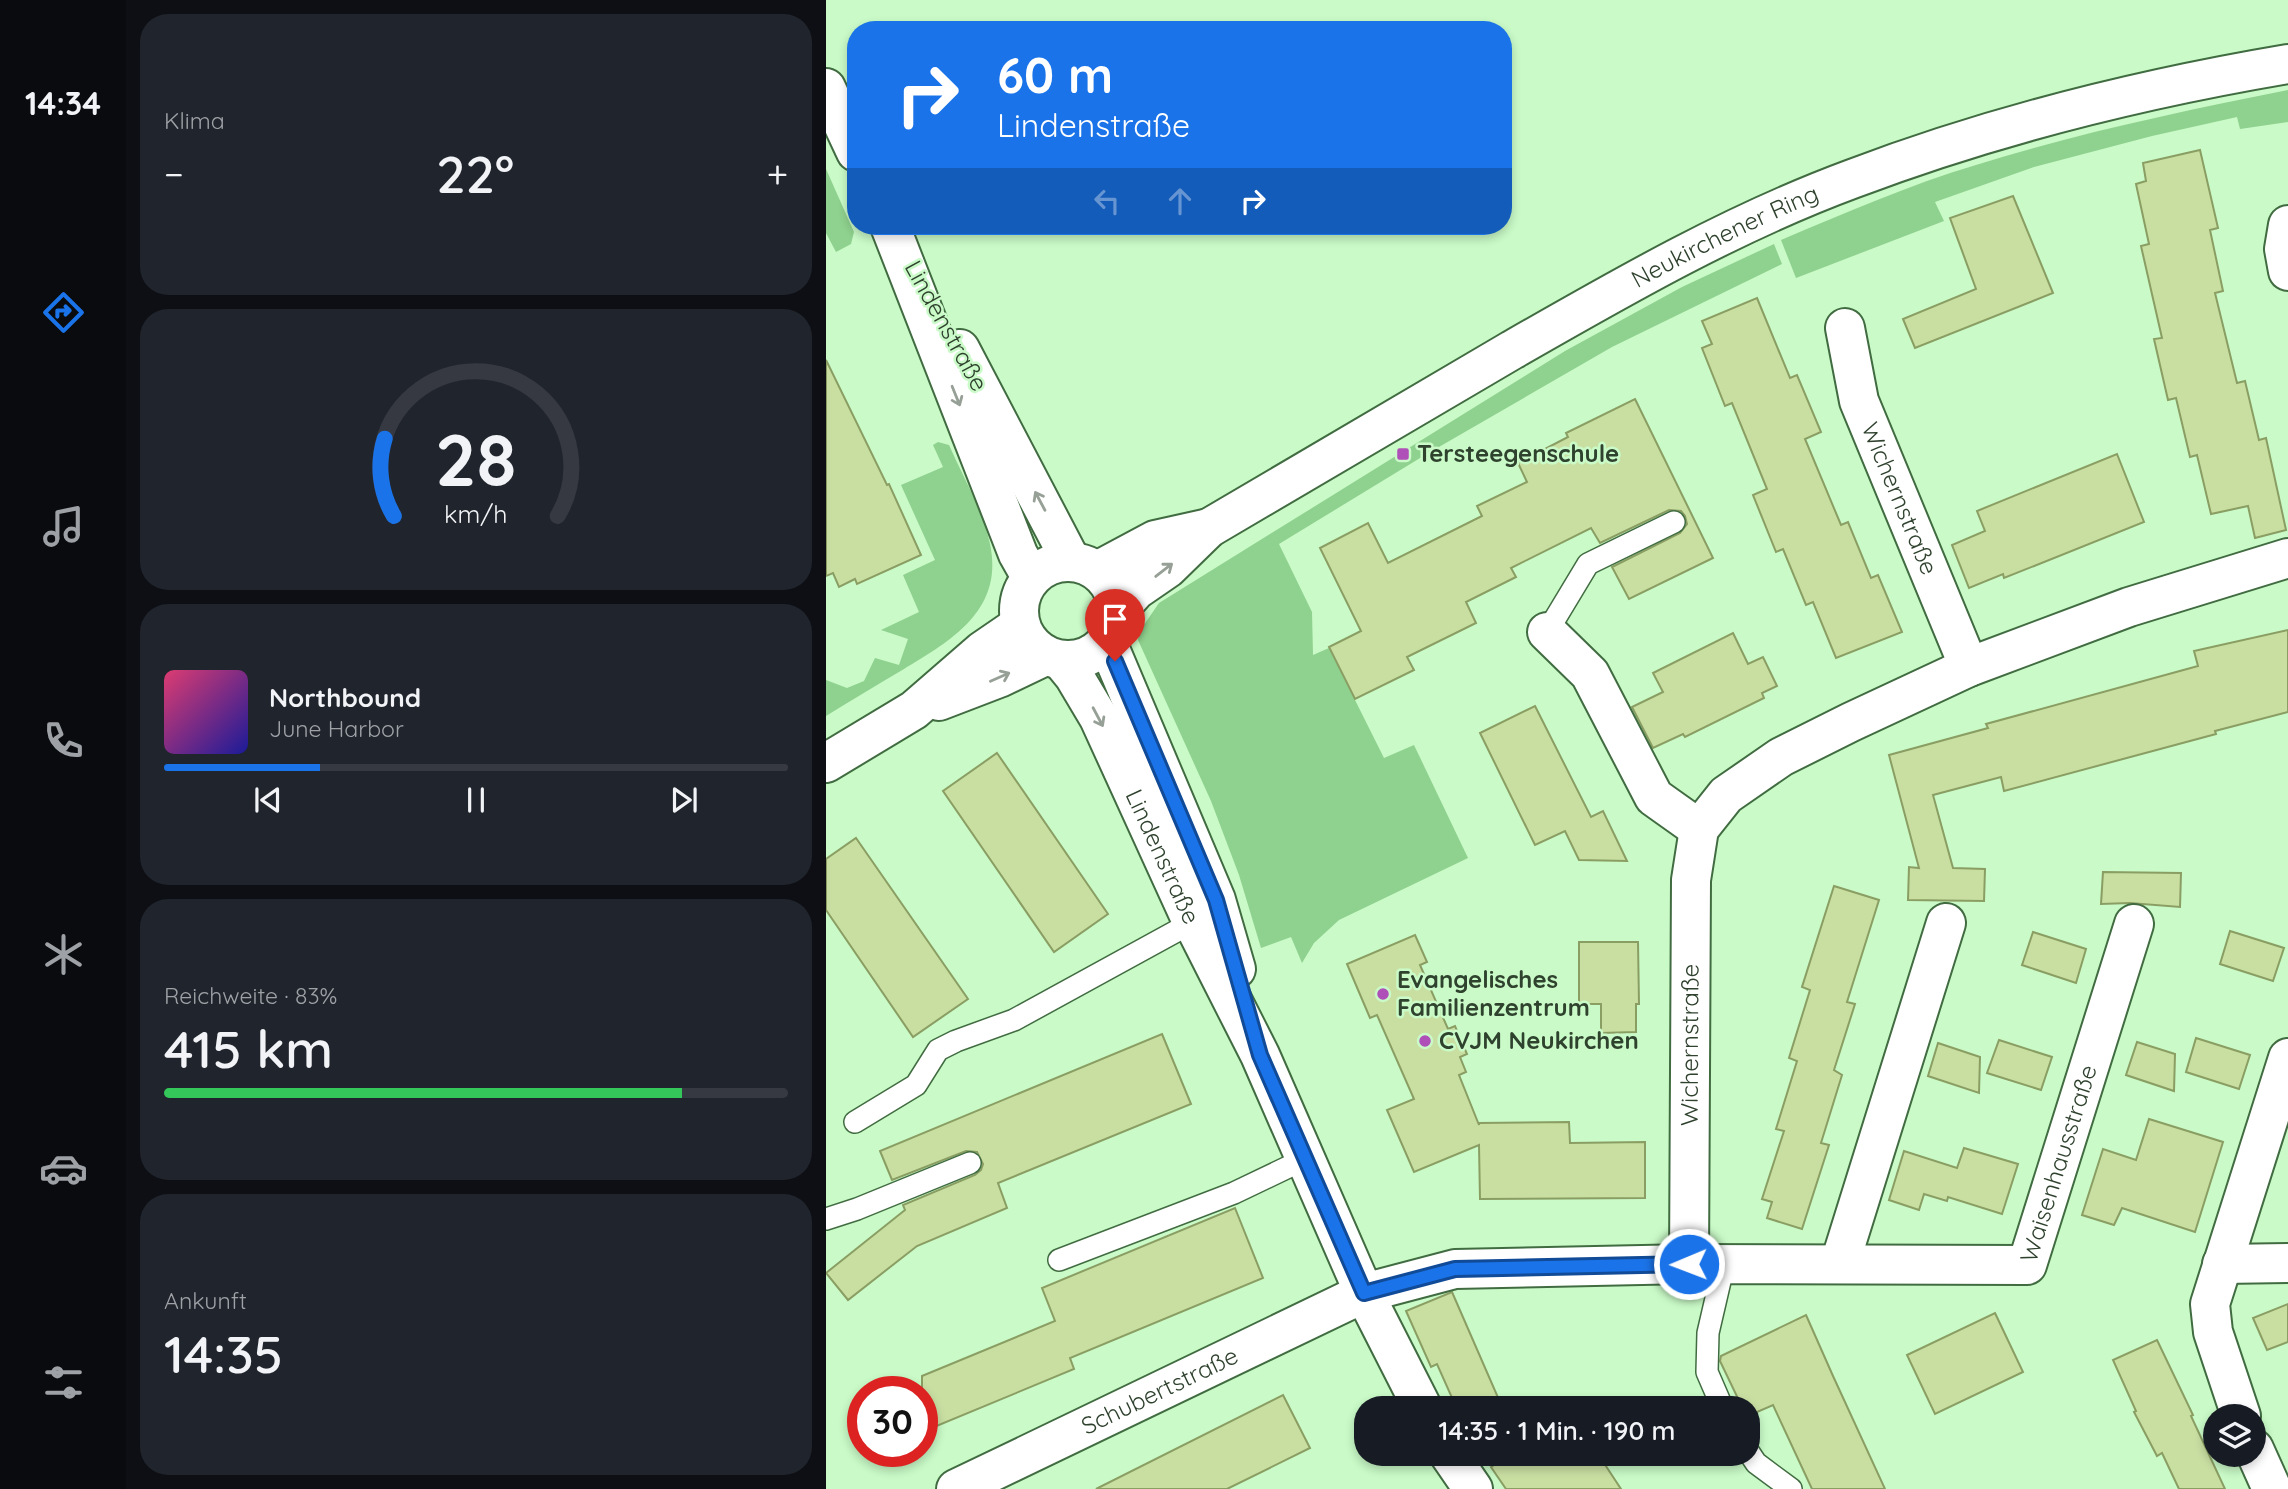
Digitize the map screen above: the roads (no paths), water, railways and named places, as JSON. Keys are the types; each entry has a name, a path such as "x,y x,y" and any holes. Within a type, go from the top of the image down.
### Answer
{"street":[{"name":"Neukirchener Ring","path":"1113,626 1136,590 1168,568 1209,527 1596,302 1720,236 1851,179 1994,132 2113,99 2200,79 2288,64"},
{"path":"826,88 847,133"},
{"path":"2288,225 2284,249 2288,271"},
{"name":"Lindenstraße","path":"895,235 932,294 1084,566"},
{"name":"Lindenstraße","path":"895,235 1018,554 1031,577"},
{"name":"Wichernstraße","path":"1845,328 1859,401 1969,667"},
{"name":"Neukirchener Ring","path":"1084,566 1155,540 1209,527"},
{"name":"Wichernstraße","path":"1707,1264 1691,880 1699,829 1726,795 1781,757 1969,667 2129,607 2288,558"},
{"path":"914,710 1053,658 1078,660 1094,653 1113,626 1112,588 1084,566 1057,562 1031,577 1022,592 1018,608 1020,625 1029,642 1053,658"},
{"path":"826,763 914,710 982,651 1020,625"},
{"name":"Lindenstraße","path":"1113,626 1216,900 1260,1055"},
{"path":"1547,632 1590,674 1654,797 1699,829"},
{"name":"Lindenstraße","path":"1053,658 1074,676 1099,718 1192,922 1260,1055 1364,1293 1416,1396"},
{"path":"1840,1263 1946,923"},
{"name":"Waisenhausstraße","path":"1364,1293 1455,1269 1840,1263 2027,1265 2134,924"},
{"path":"2237,1404 2213,1332 2210,1304 2288,1058"},
{"path":"2222,1264 2288,1264"},
{"name":"Schubertstraße","path":"956,1489 1364,1293"},
{"path":"1457,1466 1473,1489"},
{"path":"2262,1467 2272,1489"}],"lane":[{"path":"1547,632 1588,564 1674,522"},
{"path":"855,1122 916,1085 938,1050 1014,1020 1192,922"},
{"path":"1059,1260 1234,1193 1305,1159"},
{"path":"826,1219 970,1163"},
{"path":"1707,1264 1707,1372 1717,1396"},
{"path":"1760,1466 1791,1489"}],"place":[{"name":"Tersteegenschule","path":"1403,454"},
{"name":"Evangelisches Familienzentrum","path":"1383,994"},
{"name":"CVJM Neukirchen","path":"1425,1041"}]}
